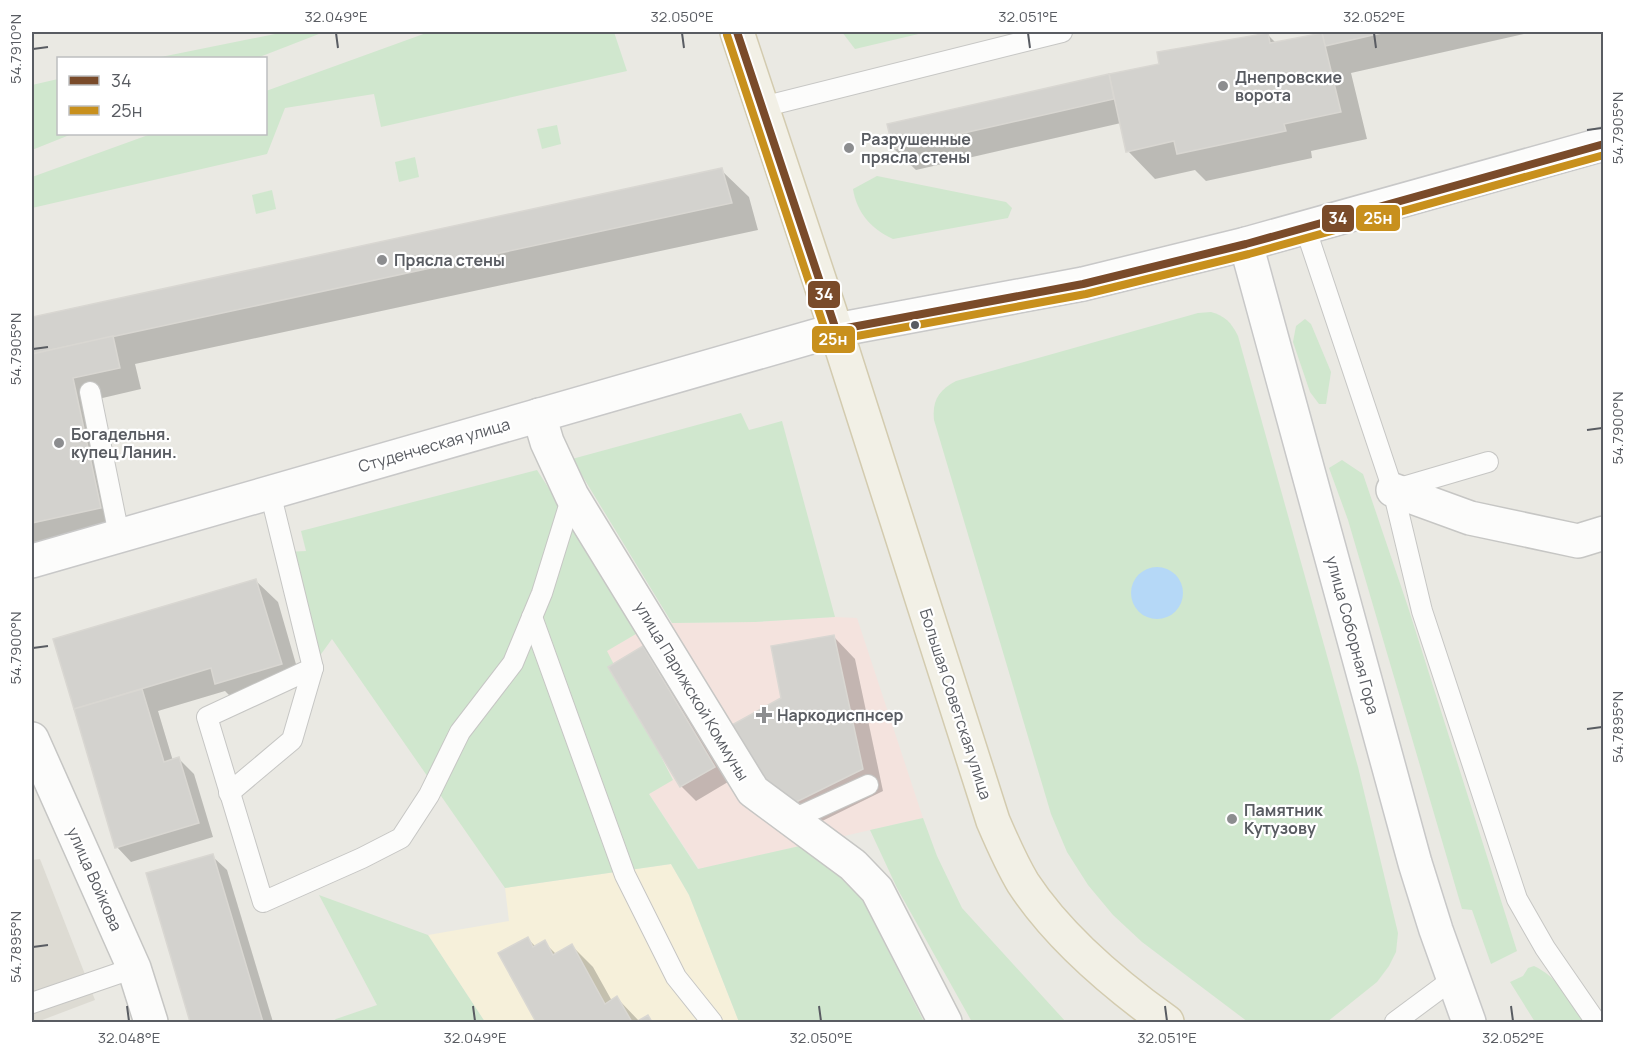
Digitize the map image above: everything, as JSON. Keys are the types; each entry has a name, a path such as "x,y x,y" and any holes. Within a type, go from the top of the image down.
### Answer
{"main road":[{"name":"Большая Советская улица","path":"737,32 836,330 993,821 1006,853 1023,883 1045,912 1072,941 1131,996 1167,1023"},
{"name":"Студенческая улица","path":"32,561 836,330 1083,284 1246,244 1604,144"},
{"name":"улица Соборная Гора","path":"1246,244 1415,863 1469,1023"},
{"name":"улица Парижской Коммуны","path":"539,415 547,442 572,496 753,791 853,865 877,890 945,1023"},
{"path":"1393,490 1470,518 1578,541 1604,533"},
{"name":"улица Войкова","path":"32,739 134,968 151,1023"}],"lane":[{"path":"762,107 1062,32"},
{"path":"1305,227 1393,490 1422,611 1517,899 1545,948 1596,1023"},
{"path":"90,392 119,535"},
{"path":"1393,490 1488,462"},
{"path":"229,793 292,740 313,668 270,492"},
{"path":"313,668 207,717 263,903 363,858 401,838 429,795 460,732 513,663 542,593 572,496"},
{"path":"532,617 625,875 676,977 712,1023"},
{"path":"791,820 868,785"},
{"path":"32,1003 134,968"},
{"path":"1395,1023 1453,979"}],"shaded area":[{"name":"Наркодиспнсер","path":"835,617 857,618 923,818 699,869 649,794 673,779 606,651 641,631 672,623 755,622"},
{"path":"40,859 95,1000 32,1022 32,860"},
{"path":"671,864 689,895 739,1022 485,1022 428,935 509,921 505,888"}],"green space":[{"path":"285,32 324,32 260,57 161,57"},
{"path":"429,32 614,32 627,71 381,127 374,94 285,108 267,154 32,208 32,177 148,135 267,135 267,91"},
{"path":"842,32 927,32 855,49"},
{"path":"57,79 57,135 70,135 32,150 32,85"},
{"path":"557,125 561,144 542,149 537,129"},
{"path":"415,157 419,177 399,182 395,162"},
{"path":"877,176 1006,202 1012,208 1008,218 893,239 866,219 855,198 853,189"},
{"path":"272,190 276,209 256,214 252,195"},
{"path":"1211,312 1227,320 1238,336 1358,767 1398,933 1396,952 1377,982 1327,1022 1248,1022 1142,942 1113,915 1088,885 1067,852 1051,814 934,420 934,407 938,396 956,381 1198,313"},
{"path":"1305,319 1311,324 1331,372 1326,404 1319,404 1310,392 1293,342 1296,326"},
{"path":"741,413 749,430 782,421 835,617 755,622 672,623 572,459"},
{"path":"1342,460 1363,474 1408,607 1517,951 1491,964 1472,910 1462,909 1348,520 1329,468"},
{"path":"537,470 641,631 607,651 673,780 649,794 698,869 835,838 924,1022 739,1022 689,895 671,864 505,888 332,639 316,661 286,552 306,551 301,531"},
{"path":"923,818 937,856 962,908 1066,1022 972,1022 897,888 870,830"},
{"path":"319,895 428,935 485,1022 332,1022 377,1005"},
{"path":"1534,966 1557,983 1588,1022 1535,1022 1510,982 1523,976 1528,968"}],"water":[{"path":"1152,567 1162,567 1176,574 1183,593 1176,612 1162,619 1152,619 1142,615 1135,608 1131,598 1131,588 1135,578 1142,571"}],"building":[{"path":"1386,32 1325,46 1322,33"},
{"name":"Днепровские ворота","path":"1268,33 1270,43 1322,33 1341,112 1284,124 1286,131 1177,154 1174,141 1126,152 1109,74 1159,64 1157,52"},
{"path":"1109,74 1114,99 893,149 887,124"},
{"name":"Прясла стены","path":"722,168 732,203 32,354 32,317"},
{"name":"Богадельня. купец Ланин.","path":"113,336 120,368 73,378 101,508 32,523 32,354"},
{"path":"256,579 282,664 215,684 211,668 74,709 53,639"},
{"path":"834,635 863,769 784,808 730,726 781,698 771,646"},
{"path":"643,646 715,767 680,787 608,667"},
{"path":"142,689 164,762 179,757 199,823 115,848 74,709"},
{"path":"213,854 263,1022 190,1022 146,873"},
{"path":"528,937 533,947 545,940 553,955 572,944 605,1004 617,996 632,1022 536,1022 498,953"},
{"path":"648,1015 652,1022 636,1022"}],"transit line":[{"name":"34","path":"737,32 836,330 1083,284 1246,244 1604,144"},
{"name":"25н","path":"727,35 826,333 829,338 835,340 1086,294 1249,254 1604,155"}],"place":[{"name":"Днепровские ворота","path":"1223,86"},
{"name":"Разрушенные прясла стены","path":"849,148"},
{"name":"Прясла стены","path":"382,260"},
{"name":"Богадельня. купец Ланин.","path":"59,443"},
{"name":"Наркодиспнсер","path":"764,715"},
{"name":"Памятник Кутузову","path":"1232,819"}]}
